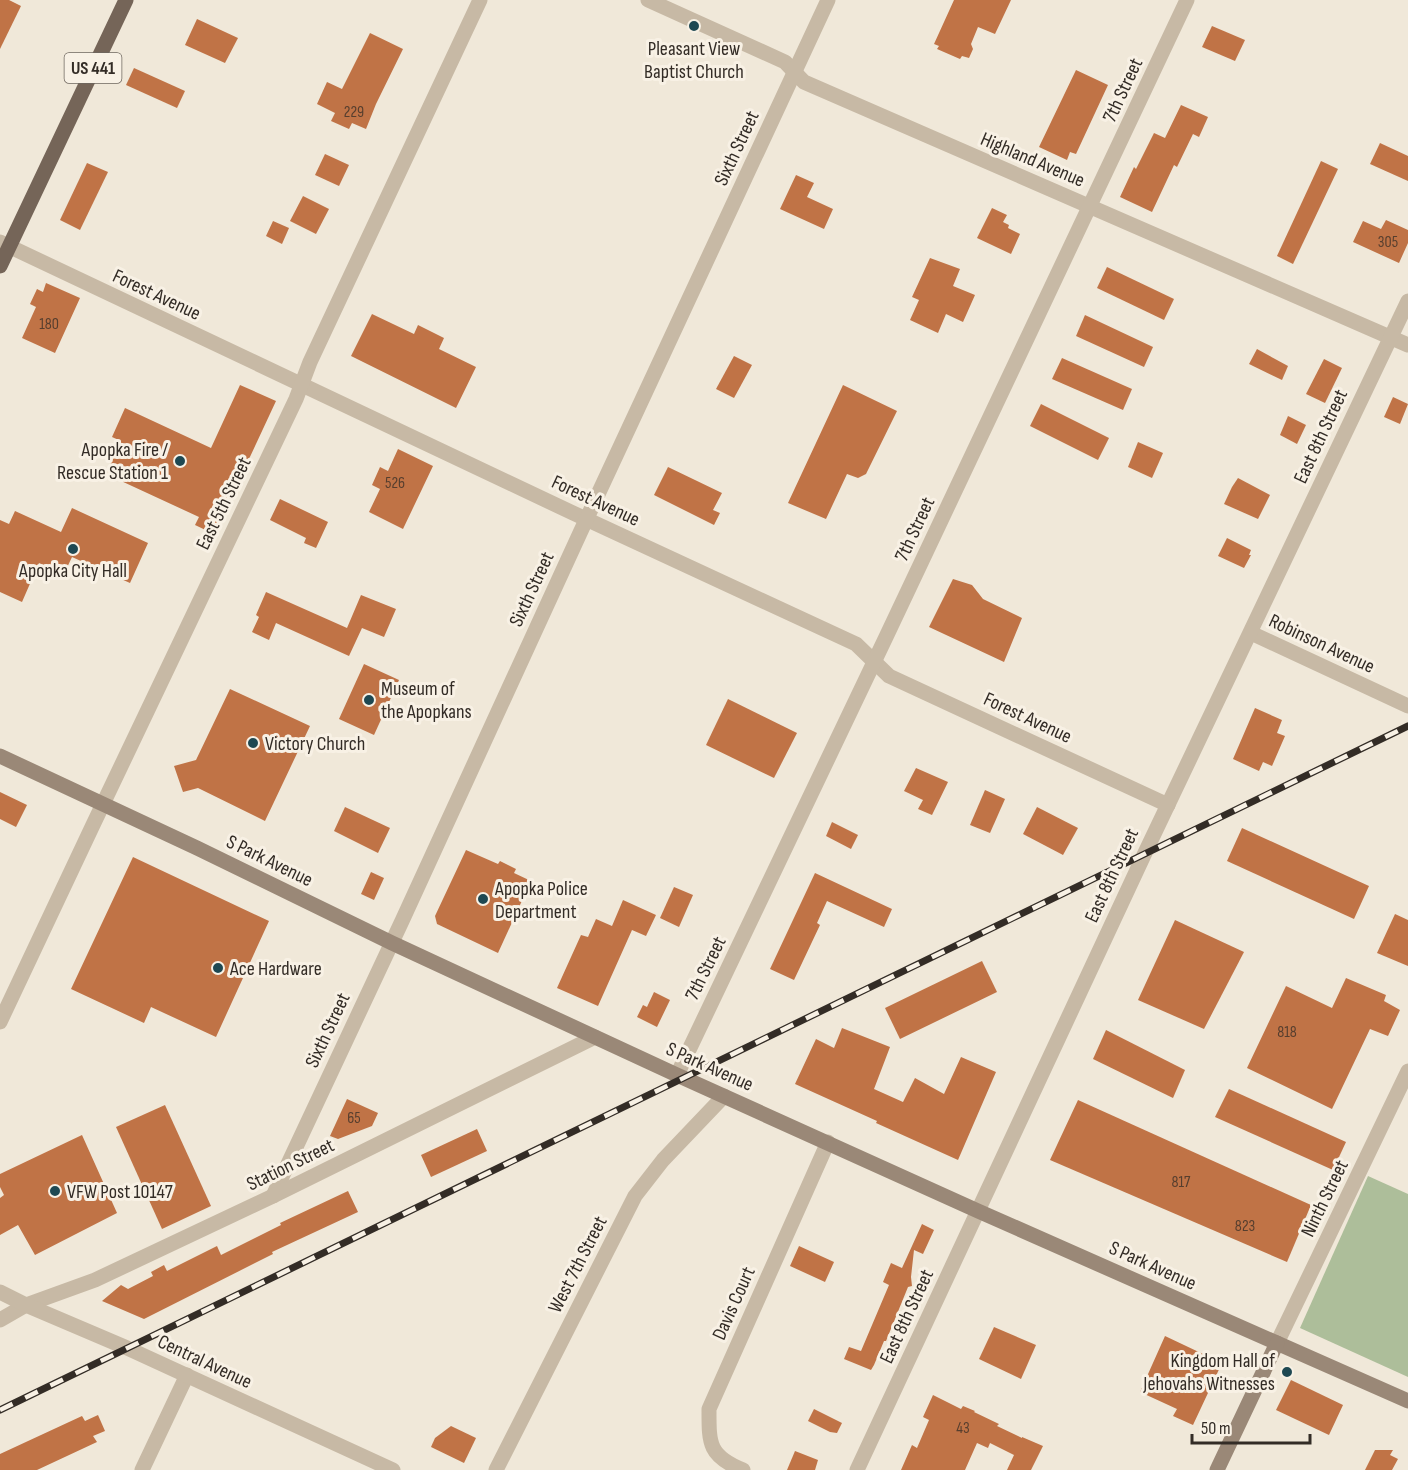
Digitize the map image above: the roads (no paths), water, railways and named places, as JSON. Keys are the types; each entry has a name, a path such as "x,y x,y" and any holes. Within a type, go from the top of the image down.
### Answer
{"main road":[{"name":"US 441","path":"0,266 4,244 126,0"},
{"name":"S Park Avenue","path":"0,756 392,943 676,1075 1408,1401"},
{"path":"1217,1470 1277,1342"}],"street":[{"name":"East 5th Street","path":"0,1022 296,399 314,352 480,0"},
{"name":"Highland Avenue","path":"648,0 785,62 804,82 1408,345"},
{"name":"Sixth Street","path":"273,1196 828,0"},
{"name":"7th Street","path":"676,1075 1187,0"},
{"name":"Forest Avenue","path":"4,244 856,644 889,676 1168,805"},
{"name":"East 8th Street","path":"857,1470 1168,805 1408,301"},
{"name":"Robinson Avenue","path":"1251,633 1408,706"},
{"name":"Station Street","path":"0,1320 26,1305 95,1280 273,1196 595,1036"},
{"name":"Ninth Street","path":"1277,1342 1408,1071"},
{"name":"West 7th Street","path":"496,1470 635,1196 663,1160 724,1096"},
{"name":"Davis Court","path":"743,1470 731,1465 714,1450 709,1437 709,1409 828,1142"},
{"name":"Central Avenue","path":"0,1292 393,1470"},
{"path":"142,1470 187,1375"}],"railway":[{"path":"0,1410 1408,726"}],"place":[{"name":"Pleasant View Baptist Church","path":"694,26"},
{"name":"Apopka Fire / Rescue Station 1","path":"180,461"},
{"name":"Apopka City Hall","path":"73,549"},
{"name":"Museum of the Apopkans","path":"369,700"},
{"name":"Victory Church","path":"253,743"},
{"name":"Apopka Police Department","path":"483,899"},
{"name":"Ace Hardware","path":"218,968"},
{"name":"VFW Post 10147","path":"55,1191"},
{"name":"Kingdom Hall of Jehovahs Witnesses","path":"1287,1372"}]}
